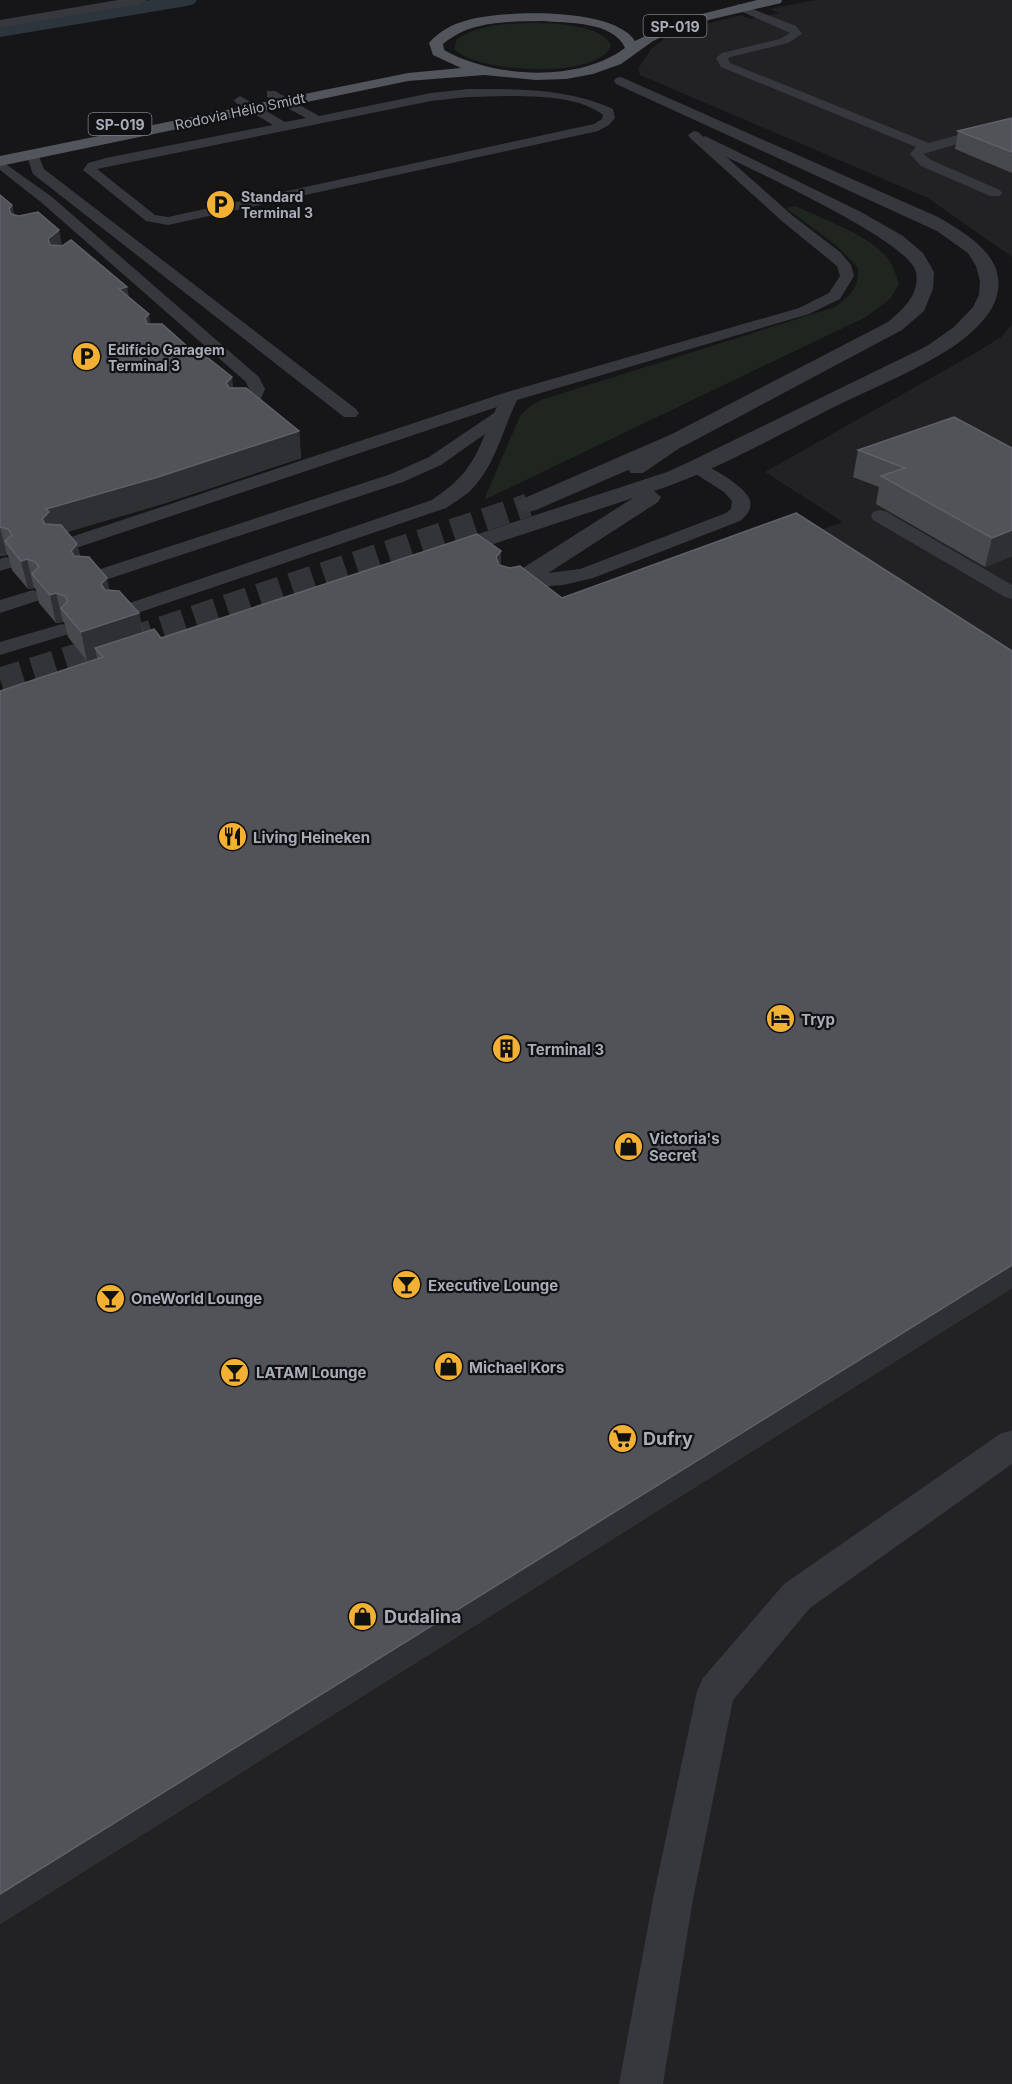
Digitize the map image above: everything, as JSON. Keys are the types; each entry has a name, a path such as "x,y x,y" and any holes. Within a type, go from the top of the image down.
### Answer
{"main road":[{"name":"SP-019","path":"661,17 721,11 776,0"},
{"name":"SP-019","path":"622,18 512,18 473,24 444,34 436,43 433,54 481,70 526,75 572,73 609,65 625,58 632,49 658,32 721,11"},
{"name":"SP-019","path":"571,19 617,31 631,42 632,49"},
{"name":"Rodovia Hélio Smidt","path":"0,148 379,72 408,63"},
{"name":"Rodovia Hélio Smidt","path":"0,162 408,77 481,70"}],"street":[{"path":"0,24 141,0"},
{"path":"528,505 680,439 895,326 917,307 924,289 925,272 917,257 897,240 685,129 639,99 609,65"},
{"path":"424,559 675,477 697,467 958,336 976,322 993,291 993,276 974,250 932,221 621,81"},
{"path":"513,585 626,514 675,477"}],"lane":[{"path":"740,7 792,28 797,34 784,41 726,55 722,58 726,65 928,147"},
{"path":"468,93 574,100 598,106 609,112 607,122 598,127 168,221 151,218 90,170 93,165 106,162 318,120 431,97 468,93"},
{"path":"271,94 318,120"},
{"path":"240,100 286,126"},
{"path":"995,193 918,158 917,151 1012,124"},
{"path":"60,547 510,397 804,311 822,303 838,291 847,276 844,265 835,255 788,219 685,129"},
{"path":"32,154 38,171 350,413"},
{"path":"0,162 185,319 252,380 257,389 254,397 240,410"},
{"path":"47,200 52,213 50,225"},
{"path":"80,252 93,241"},
{"path":"171,333 185,319"},
{"path":"118,613 439,504 467,484 482,461 499,417 510,397"},
{"path":"89,579 397,478 435,461 499,417"},
{"path":"637,469 680,439"},
{"path":"513,585 563,579 594,571 733,517 740,511 741,500 730,488 697,467"},
{"path":"879,516 1012,593"},
{"path":"0,607 33,596"},
{"path":"0,649 62,630"},
{"path":"641,2084 673,1899 716,1691 797,1596 1012,1445"}],"shaded area":[{"path":"815,0 1012,0 1012,257 928,198 640,75 638,69 652,48 672,33 741,15 750,19 779,13 770,9"},
{"path":"535,23 589,29 607,39 611,46 601,57 584,64 535,69 510,68 486,63 466,57 454,49 457,39 484,27"},
{"path":"796,206 876,246 891,264 899,284 890,299 866,317 484,500 520,416 530,406 541,400 835,307 845,299 855,286 858,268 837,246 786,208"},
{"name":"Terminal 3","path":"1012,324 1012,2084 0,2084 0,810 843,522 765,472 977,352 1001,337"}],"building":[{"path":"1012,118 1012,152 958,131"},
{"name":"Edifício Garagem Terminal 3","path":"0,195 12,205 9,209 11,214 19,216 38,212 59,230 48,239 50,245 62,246 71,240 127,287 119,289 149,314 145,318 147,324 162,324 188,347 193,346 232,377 226,383 229,388 246,388 299,431 158,477 46,509 49,512 42,519 45,524 61,525 77,544 71,551 74,556 89,557 107,578 101,584 105,590 119,591 139,613 81,632 61,608 68,601 65,596 56,593 50,595 32,574 39,567 35,562 27,559 21,561 5,541 12,535 8,529 0,527"},
{"path":"954,417 1012,448 1012,530 992,538 881,476 905,468 858,450"},
{"name":"Terminal 3","path":"796,513 1012,651 1012,1265 0,1894 0,691 103,657 95,648 154,629 161,638 477,534 501,551 496,557 499,565 510,568 520,566 562,598"}],"waterway":[{"path":"0,31 187,0"}],"tunnel":[{"path":"0,679 128,639 528,505"}],"place":[{"name":"Standard Terminal 3","path":"220,204"},
{"name":"Edifício Garagem Terminal 3","path":"87,357"},
{"name":"Living Heineken","path":"232,837"},
{"name":"Tryp","path":"780,1019"},
{"name":"Terminal 3","path":"506,1049"},
{"name":"Victoria's Secret","path":"628,1147"},
{"name":"Executive Lounge","path":"407,1285"},
{"name":"OneWorld Lounge","path":"110,1298"},
{"name":"Michael Kors","path":"448,1367"},
{"name":"LATAM Lounge","path":"235,1372"},
{"name":"Dufry","path":"622,1438"},
{"name":"Dudalina","path":"363,1616"}]}
